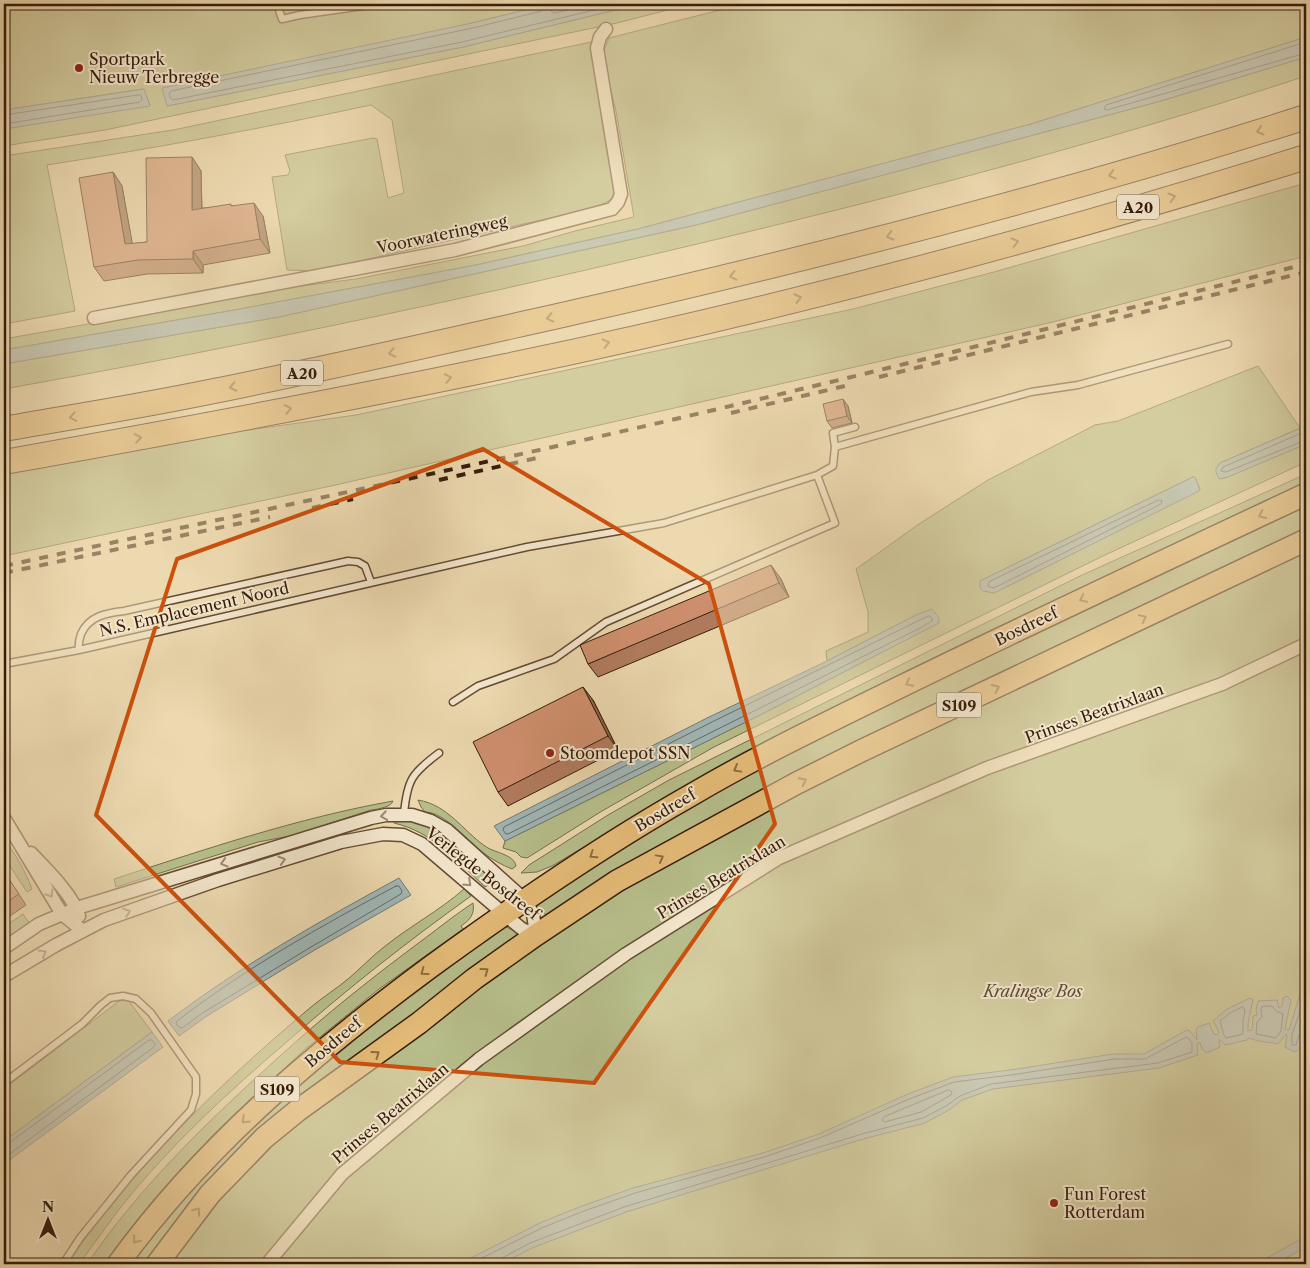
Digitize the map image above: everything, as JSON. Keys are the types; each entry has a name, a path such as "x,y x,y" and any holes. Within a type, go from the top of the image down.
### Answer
{"highway":[{"name":"A20","path":"4,429 217,390 497,330 745,273 1031,198 1306,116"},
{"name":"A20","path":"4,462 172,432 507,366 717,318 968,255 1306,157"},
{"name":"Bosdreef","path":"118,1264 174,1193 281,1086 363,1017 504,914 618,838 694,793 786,743 1093,594 1306,494"},
{"name":"Bosdreef","path":"157,1264 210,1194 264,1138 296,1111 419,1023 474,979 617,881 797,783 863,750 1306,540"}],"street":[{"name":"Voorwateringweg","path":"94,318 456,250 612,209 618,202 621,194 596,48 600,37 606,29"},
{"name":"Prinses Beatrixlaan","path":"267,1264 342,1174 479,1059 626,954 779,858 987,768 1222,684 1306,644"},
{"name":"Verlegde Bosdreef","path":"4,948 39,924 76,908 386,814 404,814 421,817 447,830 525,900 533,914 536,935"},
{"path":"4,818 62,914 83,931"},
{"name":"Verlegde Bosdreef","path":"4,976 104,920 218,880 341,842 383,834 403,836 422,844 522,929 536,935"},
{"path":"20,843 42,865 76,908 83,931"}],"lane":[{"path":"278,4 282,19 377,4"},
{"path":"835,447 1031,392 1078,384 1228,344"},
{"path":"454,702 478,686 554,659 606,622 835,523 817,475 834,466 834,433 855,427"},
{"name":"N.S. Emplacement Noord","path":"4,664 79,650 527,547 664,524 817,475"},
{"path":"79,650 78,643 84,628 90,621 104,614 348,561 358,562 365,566 371,582"},
{"path":"404,814 410,779 422,766 439,753"},
{"path":"4,1083 82,1024 110,998 123,996 136,999 151,1012 196,1077 196,1094 191,1110 131,1175 80,1238 63,1264"}],"highlighted area":[{"path":"483,449 709,584 775,824 594,1083 340,1062 96,815 177,559"}],"green space":[{"path":"4,4 550,4 472,23 167,106 463,47 640,4 691,4 617,23 105,130 4,146 4,129 150,105 143,89 4,110"},
{"path":"744,4 1306,4 1306,37 1031,124 638,229 476,265 4,350 4,339 301,286 356,279 523,246 634,217 616,111 604,62 603,53 609,38"},
{"path":"596,41 591,54 617,186 616,196 605,203 590,209 315,271 287,270 272,177 288,175 290,171 285,155 373,138 377,139 388,198 404,193 392,120 371,105 129,152 47,165 75,311 4,324 4,156 173,130"},
{"path":"1306,57 1306,76 1150,125 914,190 592,269 425,306 173,358 4,389 4,364 279,317 696,225 1161,101"},
{"path":"1306,183 1306,256 1053,322 331,486 4,556 4,472 212,435 356,415 853,309 994,272"},
{"path":"1258,366 1300,428 1220,463 1222,479 1306,444 1306,462 1105,555 714,747 602,811 527,858 503,848 505,841 764,713 938,623 919,614 916,615 827,661 826,651 868,632 868,612 856,569 919,524 988,480 1095,425 1118,421","holes":["1193,477 1200,489 1002,589 980,581"]},
{"path":"1306,474 1306,484 668,797 552,866 537,872 521,873 529,865 608,815 669,780 1080,576"},
{"path":"1306,500 1306,532 549,915 545,914 530,901 712,790"},
{"name":"Kralingse Bos","path":"1306,550 1306,1264 167,1264 204,1216 261,1151 507,965 614,896 716,836 886,748"},
{"path":"418,800 438,807 485,846 512,859 516,866 512,869 488,856 449,822 433,813 425,812"},
{"path":"393,801 390,805 384,807 290,836 258,842 116,887 114,879 218,846 322,816"},
{"path":"394,819 412,820 441,831 496,880 485,887 433,840 408,827 394,823"},
{"path":"4,839 20,863 29,882 32,889 27,892 4,857"},
{"path":"464,889 471,896 355,984 221,1100 177,1143 136,1188 79,1264 67,1264 92,1229 149,1160 212,1095 278,1035 348,979 379,951"},
{"path":"473,903 472,914 461,926 463,929 379,989 303,1051 209,1140 160,1195 107,1264 87,1264 153,1180 227,1104 333,1010"},
{"path":"23,914 30,924 4,943 4,927"},
{"path":"497,922 514,931 519,936 511,946 406,1019 275,1116 149,1264 126,1264 256,1115"},
{"path":"128,1000 152,1032 4,1141 4,1089 119,1001"}],"water":[{"path":"550,4 640,4 463,47 167,106 162,88 472,23"},
{"path":"1306,37 1306,57 1161,101 696,225 279,317 4,364 4,350 476,265 638,229 1031,124"},
{"path":"144,89 150,106 4,129 4,110"},
{"path":"1306,426 1306,444 1228,477 1219,479 1216,468 1220,463"},
{"path":"1195,477 1199,491 994,593 983,591 980,588 980,581"},
{"path":"932,609 939,618 939,623 764,713 505,841 494,826 709,717 827,661 916,615"},
{"path":"399,878 411,895 313,951 207,1016 179,1036 168,1021 223,981 252,963"},
{"path":"1300,994 1306,1004 1306,1037 1303,1038 1300,1048 1294,1052 1285,1047 1286,1034 1278,1044 1249,1038 1225,1045 1219,1039 1220,1047 1207,1053 1198,1043 1198,1055 1159,1068 993,1089 962,1100 949,1110 925,1123 863,1139 626,1212 532,1248 501,1264 459,1264 542,1222 582,1206 633,1188 763,1153 819,1134 908,1094 953,1077 1113,1054 1144,1054 1187,1030 1197,1040 1196,1030 1198,1027 1209,1023 1214,1034 1217,1035 1219,1032 1213,1021 1227,1009 1250,998 1253,1000 1248,1031 1252,1030 1253,1016 1257,1015 1258,1001 1277,1000 1279,1008 1282,1006 1283,998 1287,996 1291,1000 1285,1029 1289,1030"},
{"path":"152,1032 163,1047 4,1164 4,1141"},
{"path":"1306,1236 1306,1247 1275,1264 1252,1264 1265,1259"}],"building":[{"path":"192,157 192,210 231,204 231,206 254,203 260,239 193,251 193,259 138,260 94,267 79,178 113,172 125,244 147,242 146,158"},
{"path":"843,399 847,416 827,421 823,404"},
{"path":"771,565 779,583 588,664 580,645"},
{"name":"Stoomdepot SSN","path":"583,687 608,736 498,792 473,742"},
{"path":"4,872 19,894 4,904"}],"railway":[{"path":"4,566 418,477 667,421 1306,264"},
{"path":"879,377 1306,272"},
{"path":"731,413 853,384"},
{"path":"439,480 541,457"},
{"path":"312,508 353,499"},
{"path":"4,573 270,517"}],"place":[{"name":"Sportpark Nieuw Terbregge","path":"79,68"},
{"name":"Stoomdepot SSN","path":"550,753"},
{"name":"Fun Forest Rotterdam","path":"1054,1203"}]}
